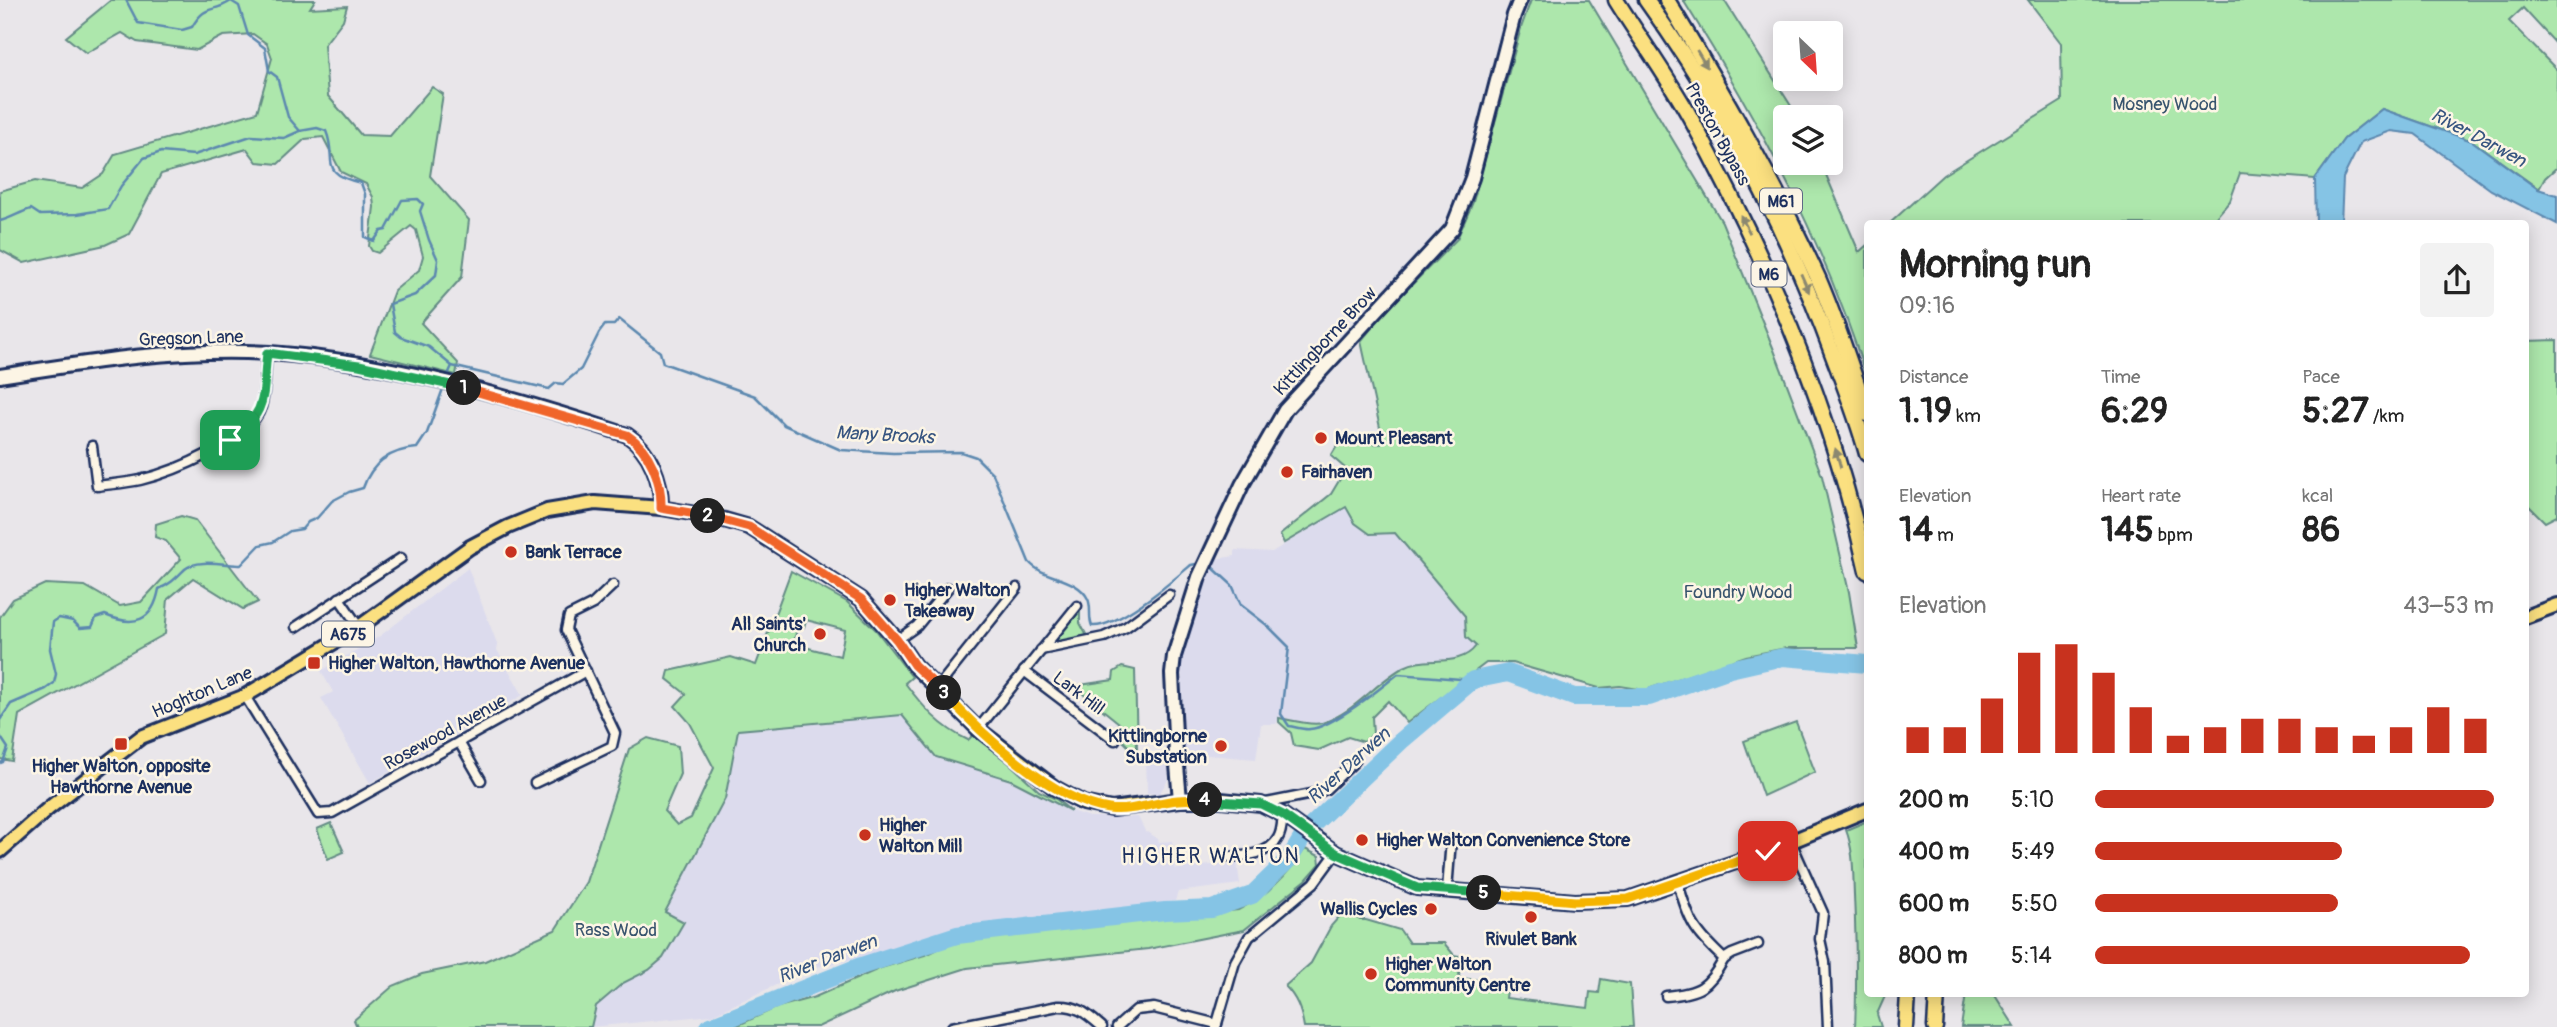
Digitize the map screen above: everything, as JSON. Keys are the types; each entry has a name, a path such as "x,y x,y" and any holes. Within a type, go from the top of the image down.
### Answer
{"highway":[{"name":"Preston Bypass","path":"1616,0 1689,115 1756,244 1794,332 1835,448 1864,559"},
{"name":"M6","path":"1646,0 1668,30 1740,145 1770,205 1815,306 1864,445"},
{"name":"M61","path":"1667,0 1748,135 1782,202 1819,280 1864,405"},
{"path":"1906,1027 1908,997"},
{"path":"1935,1027 1937,997"}],"main road":[{"name":"Hoghton Lane","path":"0,851 49,808 141,737 245,696 359,627 470,547 547,512 595,503 661,508"},
{"name":"A675","path":"661,508 715,517 749,527 861,599 897,640 914,665 978,729 1055,788 1083,803 1112,809 1180,800 1261,804 1285,817 1336,853 1417,888 1600,901 1628,899 1791,842 1864,811"},
{"path":"2529,616 2557,605"}],"street":[{"name":"Kittlingborne Brow","path":"1180,800 1172,674 1174,656 1204,567 1242,485 1285,410 1452,229 1472,178 1520,0"},
{"name":"Gregson Lane","path":"0,376 178,353 267,353 418,376 490,394 627,435 641,446 654,471 661,508"},
{"path":"92,446 97,486 140,480 187,463 230,440 251,425 261,407 267,353"},
{"path":"296,627 401,558"},
{"path":"535,783 612,746 615,740 615,733 566,629 569,617 593,604 612,585"},
{"path":"897,640 917,626 948,588"},
{"path":"938,687 1017,588"},
{"path":"1041,650 1104,637 1126,627 1169,595"},
{"path":"339,598 359,627"},
{"path":"978,729 1077,606"},
{"name":"Rosewood Avenue","path":"245,696 318,814 332,813 586,671"},
{"name":"Lark Hill","path":"1024,671 1115,740"},
{"path":"459,742 481,780"},
{"path":"1261,804 1326,789 1355,761"},
{"path":"1230,857 1267,850 1278,838 1285,817"},
{"path":"1447,890 1451,840"},
{"path":"1791,842 1823,913 1820,940 1825,962 1828,1027"},
{"path":"1117,1027 1136,1010 1154,1008 1216,1026 1235,962 1249,937 1314,883 1336,853"},
{"path":"1678,883 1688,919 1705,942 1724,959"},
{"path":"1666,996 1702,989 1724,959 1758,944"},
{"path":"952,1027 1072,1005 1102,1027"}],"shaded area":[{"path":"1346,507 1355,523 1395,533 1466,616 1466,637 1476,646 1470,653 1453,659 1406,666 1336,716 1320,724 1279,718 1276,724 1261,724 1256,759 1184,753 1181,657 1204,584 1215,559 1235,556 1235,550 1272,552"},
{"path":"468,568 498,646 497,650 523,695 370,783 321,698 333,692 321,671 380,636"},
{"path":"902,715 936,757 1011,780 1071,811 1089,817 1138,817 1146,833 1159,842 1172,841 1175,869 1237,862 1240,884 1178,892 1175,901 961,929 876,954 812,968 712,1015 591,1027 596,1006 623,983 649,970 684,923 665,913 725,799 737,730"},
{"path":"1169,754 1168,780 1159,794 1147,793 1146,755"}],"green space":[{"path":"111,0 315,0 310,8 347,6 343,20 324,45 328,96 361,135 390,136 432,87 443,94 430,176 469,220 462,277 421,323 458,363 456,375 370,354 394,291 419,270 423,256 416,230 411,226 378,253 372,251 369,246 373,197 366,184 341,172 323,137 305,139 278,164 257,162 247,149 161,174 129,234 105,245 24,263 0,250 0,191 35,181 82,188 103,174 115,154 257,112 272,58 267,44 253,34 223,36 197,50 137,42 122,33 86,53 66,37"},
{"name":"Foundry Wood","path":"1531,0 1589,0 1722,222 1822,476 1849,592 1858,648 1786,648 1746,656 1645,690 1620,686 1599,688 1512,663 1486,663 1407,723 1388,701 1372,717 1373,734 1364,742 1348,737 1319,750 1294,746 1291,733 1279,722 1279,718 1322,723 1355,705 1404,667 1422,662 1452,660 1469,653 1476,646 1466,637 1465,616 1395,533 1370,534 1355,523 1346,507 1284,543 1280,535 1331,494 1346,469 1331,456 1340,441 1381,444 1382,437 1361,341 1385,312 1457,239 1473,202"},
{"path":"1683,0 1724,0 1773,77 1773,91 1782,91 1790,105 1773,105 1773,156 1738,91"},
{"name":"Mosney Wood","path":"2028,0 2557,0 2557,45 2523,8 2509,21 2557,70 2556,168 2545,178 2539,189 2472,141 2382,109 2344,139 2315,179 2240,173 2230,201 2213,220 1893,220 1943,175 2062,101 2061,43"},
{"path":"1783,175 1826,175 1859,252 1864,248 1864,370 1832,280"},
{"path":"2557,340 2557,516 2545,522 2529,506 2529,341"},
{"path":"181,516 195,520 258,602 243,609 193,578 168,599 165,634 19,715 12,761 0,759 0,617 13,599 45,584 85,586 120,606 141,602 181,559 166,541 155,537 156,524"},
{"name":"Rass Wood","path":"791,571 847,602 876,630 912,677 905,683 941,723 968,740 976,732 1039,791 1056,799 1071,811 1011,780 936,757 902,715 738,730 725,799 665,912 684,922 663,958 649,970 623,983 596,1006 591,1027 357,1027 354,1020 393,986 422,974 485,961 555,930 586,882 629,749 648,738 678,746 680,774 664,811 677,825 691,818 714,768 690,723 675,706 686,694 667,679 669,671 731,657 756,665","holes":["806,620 845,630 840,656 793,644 798,626 804,627"]},
{"path":"1077,610 1080,611 1080,623 1087,636 1051,643"},
{"path":"1122,667 1135,670 1137,748 1131,749 1114,732 1119,723 1077,689 1080,685 1113,680 1114,672"},
{"path":"1796,722 1815,772 1763,796 1744,741"},
{"path":"1864,822 1864,997 1885,997 1877,1014 1881,1027 1855,1027 1853,870 1846,830"},
{"path":"331,823 344,852 328,859 317,829"},
{"path":"1305,849 1319,856 1320,864 1306,880 1244,930 1148,949 967,968 895,991 818,1027 734,1027 778,1007 815,997 881,968 928,954 956,940 1238,910 1276,884"},
{"path":"1345,910 1360,920 1400,930 1409,943 1444,943 1454,955 1460,956 1459,978 1508,983 1506,998 1588,1008 1590,992 1599,993 1601,979 1630,984 1633,1027 1304,1027 1298,1005 1285,986 1311,963 1331,926"},
{"path":"1966,997 1996,997 2015,1027 1961,1027"}],"water":[{"name":"River Darwen","path":"2382,109 2472,141 2538,189 2557,195 2557,224 2491,190 2415,134 2391,131 2361,142 2343,178 2341,220 2316,220 2315,179 2344,139"}],"waterway":[{"path":"126,0 138,23 182,30 192,27 201,15 231,1 239,6 248,35 265,48 269,71 277,77 288,117 300,131"},
{"name":"Many Brooks","path":"0,221 31,209 40,215 77,214 108,209 121,186 144,158 161,152 194,155 251,136 284,138 317,128 326,131 334,170 347,179 361,183 365,194 365,237 374,241 381,231 386,230 402,200 418,199 423,204 420,211 438,260 436,275 415,295 390,304 395,332 401,337 429,347 452,366 549,389 556,383 563,384 581,369 605,325 614,325 619,319 660,352 663,363 755,396 784,425 841,450 893,453 961,452 976,457 993,474 1029,562 1035,568 1069,582 1083,592 1089,602 1092,626 1116,620 1158,592 1191,565 1201,563"},
{"path":"446,379 452,366"},
{"path":"0,720 11,704 54,683 56,674 50,649 53,622 59,618 73,621 80,628 92,627 96,618 105,615 125,621 141,619 152,609 159,589 190,566 204,563 241,565 260,545 273,542 290,531 302,529 317,518 332,501 363,488 371,471 383,459 398,451 417,448 427,433 444,386"},
{"name":"Many Brooks","path":"1210,565 1232,585 1241,605 1289,647 1281,714 1289,726 1310,729 1330,722 1398,674 1473,680"},
{"name":"River Darwen","path":"708,1027 858,967 957,935 1165,911 1212,909 1252,895 1290,858 1307,830 1401,741 1473,680 1508,673 1574,697 1649,697 1730,669 1783,657 1864,664"},
{"path":"0,736 8,748 3,762 0,763"}],"place":[{"name":"Mount Pleasant","path":"1321,438"},
{"name":"Fairhaven","path":"1287,472"},
{"name":"Bank Terrace","path":"511,552"},
{"name":"Higher Walton Takeaway","path":"890,600"},
{"name":"All Saints' Church","path":"820,634"},
{"name":"Higher Walton, Hawthorne Avenue","path":"314,663"},
{"name":"Higher Walton, opposite Hawthorne Avenue","path":"121,744"},
{"name":"Kittlingborne Substation","path":"1221,746"},
{"name":"Higher Walton Mill","path":"865,835"},
{"name":"Higher Walton Convenience Store","path":"1362,840"},
{"name":"Wallis Cycles","path":"1431,909"},
{"name":"Rivulet Bank","path":"1531,917"},
{"name":"Higher Walton Community Centre","path":"1371,974"}],"district":[{"name":"HIGHER WALTON","path":"1211,856"}],"route":[{"path":"230,440 251,425 261,407 267,353 297,355 418,376 490,394 627,435 641,446 654,471 661,508 715,517 749,527 861,599 897,640 914,665 978,729 1055,788 1083,803 1112,809 1180,800 1261,804 1283,815 1336,853 1417,888 1575,901 1628,899 1768,851"}]}
